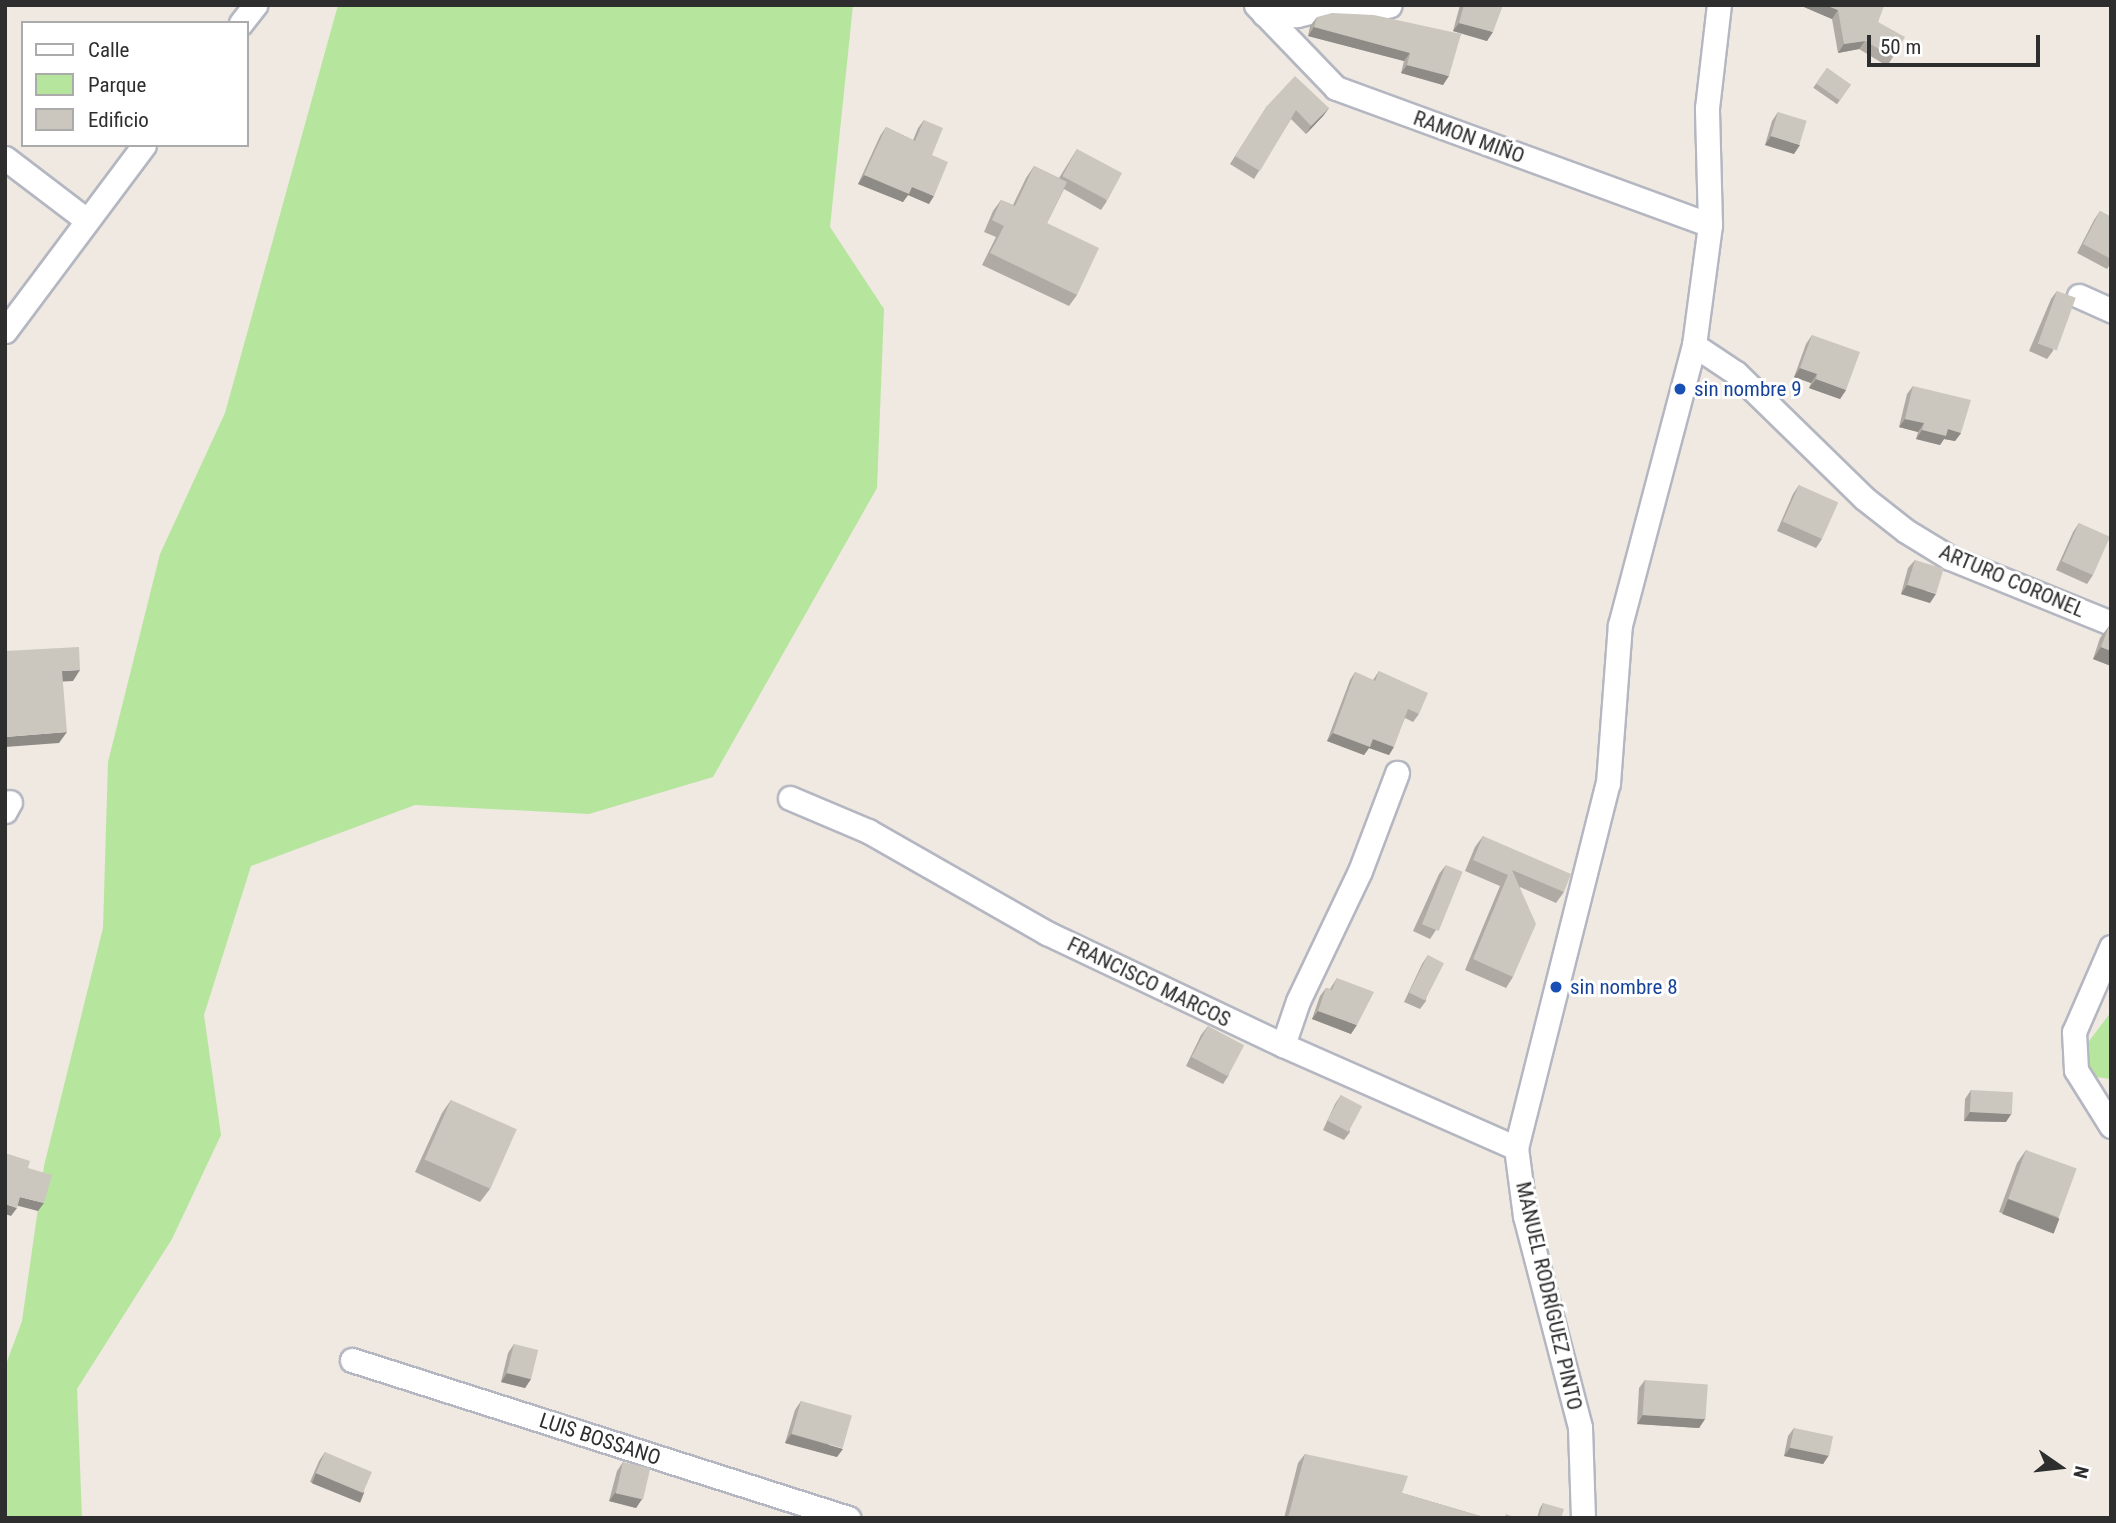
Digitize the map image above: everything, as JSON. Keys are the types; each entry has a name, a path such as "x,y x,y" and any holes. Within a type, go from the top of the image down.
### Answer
{"street":[{"path":"243,21 255,5"},
{"path":"1262,8 1390,5"},
{"name":"MANUEL RODRÍGUEZ PINTO","path":"1583,1518 1580,1427 1525,1216 1516,1148 1608,783 1620,625 1694,345 1710,225 1706,108 1719,5"},
{"name":"RAMON MIÑO","path":"1262,8 1336,88 1710,225"},
{"path":"5,331 85,219 142,147"},
{"path":"5,158 85,219"},
{"path":"2079,296 2111,310"},
{"name":"ARTURO CORONEL","path":"1694,345 1736,373 1864,498 1906,531 1950,558 2111,623"},
{"path":"1283,1045 1298,1001 1360,870 1397,773"},
{"name":"FRANCISCO MARCOS","path":"790,798 868,831 1047,933 1283,1045 1516,1148"},
{"path":"2111,947 2074,1032 2076,1070 2111,1126"},
{"name":"LUIS BOSSANO","path":"352,1360 848,1518"}],"green space":[{"path":"338,5 853,5 830,227 884,309 877,488 713,777 589,814 415,805 251,866 204,1015 221,1135 172,1239 77,1389 82,1518 5,1518 5,1367 22,1321 44,1166 103,928 108,762 160,554 225,413"},
{"path":"2111,1012 2111,1079 2065,1073"}],"building":[{"path":"1464,5 1503,5 1493,32 1459,23"},
{"path":"1825,5 1882,5 1884,6 1878,22 1905,37 1893,57 1865,41 1844,44 1838,10"},
{"path":"1332,13 1374,15 1461,34 1449,76 1407,65 1410,53 1314,27 1317,17"},
{"path":"1827,68 1851,85 1840,100 1816,84"},
{"path":"1295,76 1329,108 1311,126 1296,110 1260,171 1235,156 1267,106"},
{"path":"1778,112 1807,121 1799,145 1771,136"},
{"path":"924,120 943,128 932,155 948,162 934,196 912,187 909,194 864,175 886,127 915,141"},
{"path":"1077,149 1122,173 1107,200 1062,176"},
{"path":"1034,166 1067,182 1047,223 1099,248 1077,295 990,253 1004,226 992,220 1001,200 1015,206"},
{"path":"2100,211 2111,217 2111,259 2083,244"},
{"path":"2057,291 2076,298 2057,350 2038,344"},
{"path":"1812,335 1860,352 1846,390 1816,379 1817,374 1800,368"},
{"path":"1913,386 1971,400 1961,433 1948,429 1946,436 1922,430 1924,423 1905,419"},
{"path":"1799,485 1838,502 1822,539 1783,522"},
{"path":"2079,523 2110,537 2093,575 2062,561"},
{"path":"1915,560 1944,569 1936,594 1907,585"},
{"path":"2109,626 2111,627 2111,651 2101,647"},
{"path":"79,647 80,670 62,671 67,732 5,737 5,651"},
{"path":"1379,671 1428,693 1419,714 1408,709 1394,747 1373,739 1370,747 1333,733 1355,672 1375,681"},
{"path":"1483,836 1571,874 1564,892 1512,870 1536,924 1513,977 1473,959 1508,875 1473,860"},
{"path":"1446,865 1463,872 1439,931 1422,924"},
{"path":"1428,955 1444,963 1425,1001 1409,992"},
{"path":"1337,978 1374,992 1357,1025 1318,1011 1326,988 1332,990"},
{"path":"1208,1026 1244,1045 1228,1076 1192,1057"},
{"path":"1971,1090 2013,1092 2012,1114 1970,1112"},
{"path":"1341,1095 1362,1106 1349,1132 1327,1121"},
{"path":"451,1100 517,1129 490,1189 425,1159"},
{"path":"2026,1150 2077,1168 2059,1217 2008,1199"},
{"path":"5,1153 30,1161 28,1168 52,1175 44,1203 20,1197 17,1208 5,1204"},
{"path":"514,1344 538,1350 531,1379 507,1373"},
{"path":"1645,1380 1708,1384 1705,1419 1643,1415"},
{"path":"801,1401 852,1416 843,1448 792,1434"},
{"path":"1794,1428 1833,1436 1829,1456 1790,1448"},
{"path":"325,1452 372,1472 363,1493 316,1473"},
{"path":"1305,1454 1408,1476 1402,1493 1487,1518 1288,1518"},
{"path":"623,1462 650,1468 643,1499 616,1493"},
{"path":"1543,1503 1564,1509 1561,1518 1539,1518"}],"place":[{"name":"sin nombre 9","path":"1680,389"},
{"name":"sin nombre 8","path":"1556,987"}]}
